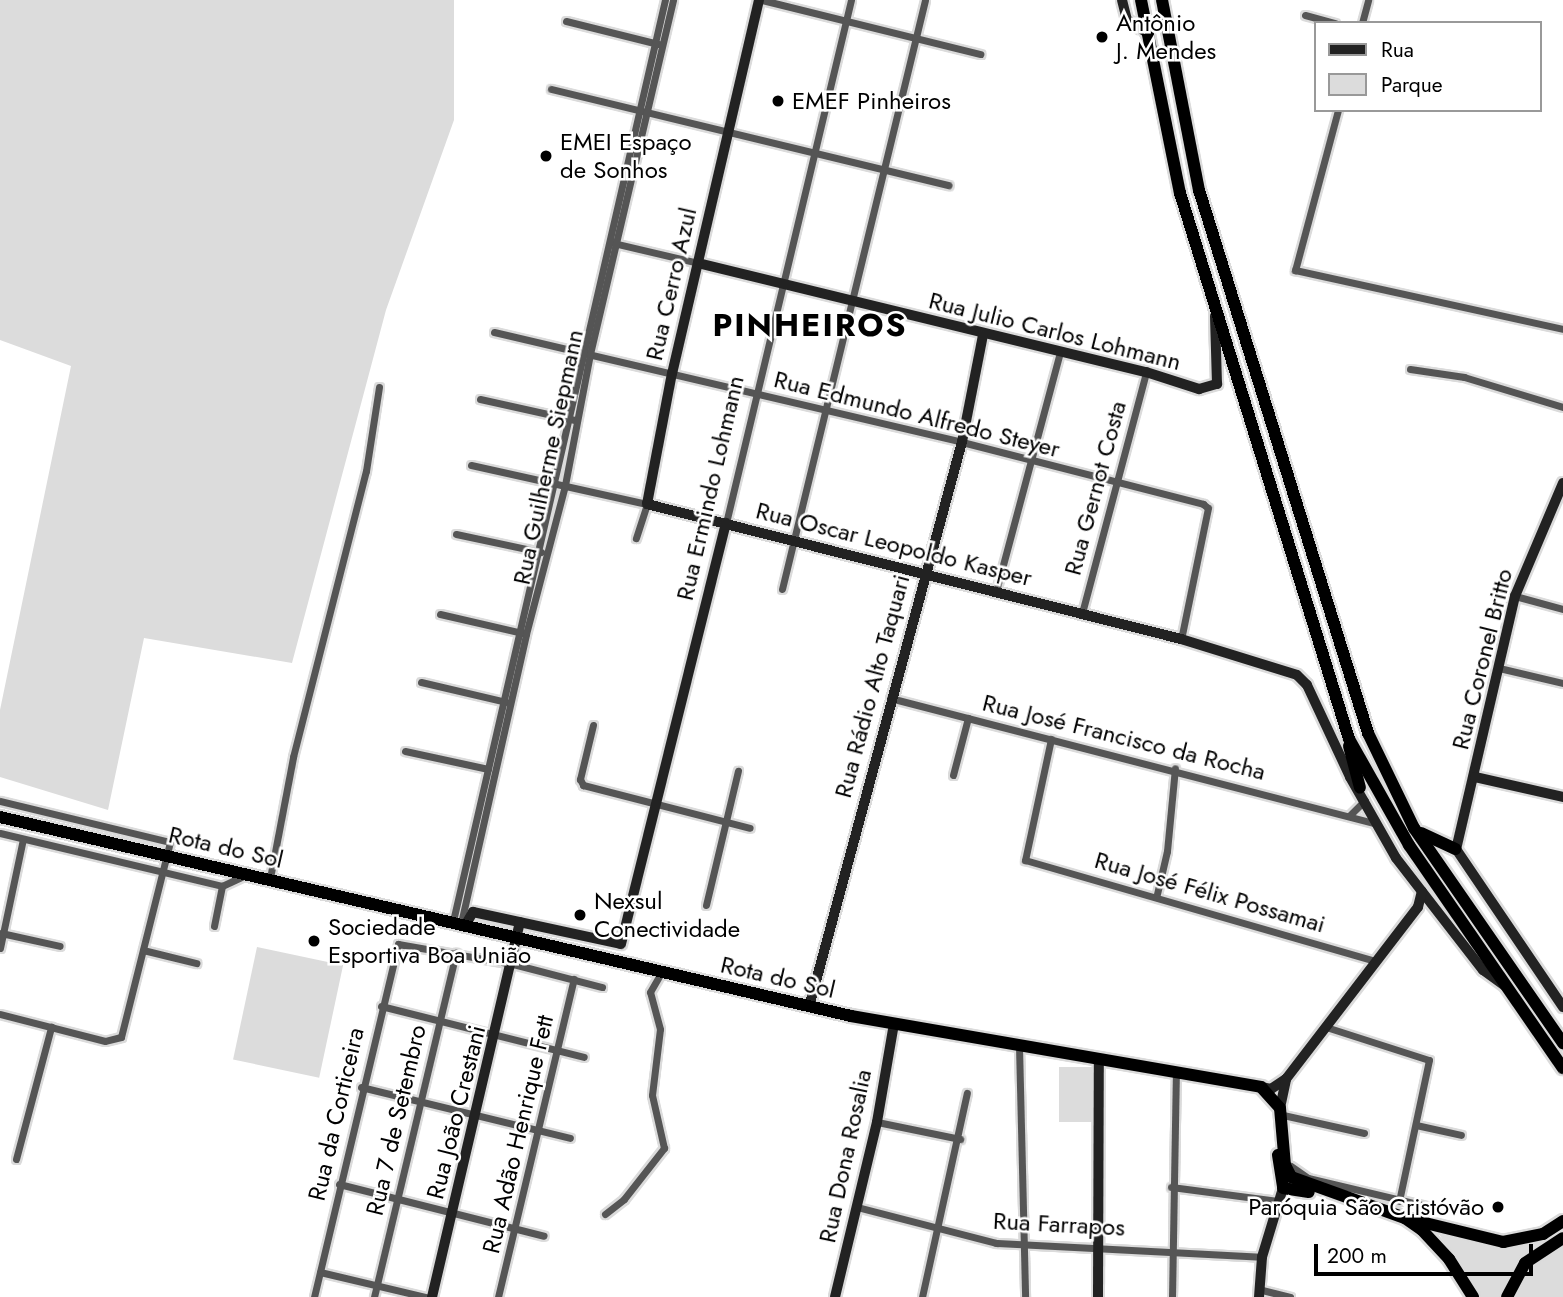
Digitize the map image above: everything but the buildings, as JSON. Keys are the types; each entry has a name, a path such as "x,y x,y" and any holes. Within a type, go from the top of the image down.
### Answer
{"highway":[{"path":"1141,0 1169,147 1215,312 1349,739 1362,794"},
{"path":"1163,3 1189,144 1211,229 1357,700 1381,763 1415,828 1563,1043"},
{"path":"1349,739 1409,845 1563,1068"},
{"name":"Rota do Sol","path":"0,817 248,874 461,917 518,936 809,1007 1261,1087"},
{"path":"1415,828 1456,849"},
{"path":"1261,1087 1282,1116 1287,1173 1283,1188"},
{"path":"1282,1116 1278,1169 1283,1188"},
{"path":"1287,1173 1357,1203 1405,1218 1503,1242 1542,1234 1563,1222"},
{"path":"1283,1188 1327,1192"},
{"path":"1283,1188 1357,1203"},
{"path":"1405,1218 1436,1243 1473,1297"},
{"path":"1507,1297 1525,1263 1536,1252 1563,1238"}],"street":[{"name":"Rua Guilherme Siepmann","path":"659,44 665,0"},
{"name":"Rua Guilherme Siepmann","path":"461,917 495,771 517,632 528,590 544,553 565,485 586,353 659,44 673,0"},
{"path":"760,0 980,54"},
{"name":"Rua Cerro Azul","path":"636,538 760,0"},
{"name":"Rua Ermindo Lohmann","path":"621,944 654,802 726,523 753,394 850,0"},
{"path":"782,589 828,409 925,0"},
{"path":"1122,0 1127,20 1146,32"},
{"path":"1363,21 1368,0"},
{"path":"1305,15 1328,21"},
{"path":"566,21 659,44"},
{"path":"551,89 814,150 950,185"},
{"path":"1337,112 1295,270 1563,329"},
{"name":"Rua Julio Carlos Lohmann","path":"612,243 983,335 1146,372 1199,389 1212,388 1218,377 1215,312"},
{"name":"Rua Edmundo Alfredo Steyer","path":"494,332 962,442 1208,508 1181,639"},
{"name":"Rua Rádio Alto Taquari","path":"809,1007 890,698 962,442 983,335"},
{"path":"996,592 1060,352"},
{"path":"1410,369 1464,377 1563,407"},
{"name":"Rua Gernot Costa","path":"1082,613 1146,372"},
{"path":"270,878 293,757 366,471 379,387"},
{"path":"480,399 574,420"},
{"name":"Rua Guilherme Siepmann","path":"461,917 486,769 538,593 556,483 574,420"},
{"name":"Rua Oscar Leopoldo Kasper","path":"471,465 646,503 1082,613 1181,639 1302,678 1362,794"},
{"name":"Rua Coronel Britto","path":"1456,849 1515,596 1563,483"},
{"path":"456,534 544,553"},
{"path":"528,590 538,593"},
{"path":"1515,596 1563,609"},
{"path":"440,614 526,634"},
{"path":"1499,668 1563,683"},
{"path":"421,682 507,702"},
{"name":"Rua José Francisco da Rocha","path":"890,698 1175,768 1374,823"},
{"path":"953,775 968,718"},
{"path":"593,725 580,779 583,785 728,820 750,828"},
{"name":"Rua José Félix Possamai","path":"1051,739 1023,855 1031,863 1157,894 1376,961"},
{"path":"405,751 495,771"},
{"path":"1157,894 1167,851 1175,768"},
{"path":"706,905 738,771"},
{"path":"1475,776 1563,797"},
{"path":"1350,815 1362,794"},
{"path":"1362,794 1374,823 1422,891 1483,970 1506,987"},
{"path":"0,801 170,842 164,854 121,1037 105,1041 0,1014"},
{"path":"0,833 222,886 248,874"},
{"path":"0,948 23,839"},
{"path":"1456,849 1563,1007"},
{"path":"214,926 222,886"},
{"path":"1261,1087 1271,1089 1286,1079 1418,907 1422,891"},
{"path":"1418,907 1431,901"},
{"path":"461,917 520,922 621,944 630,962"},
{"name":"Rua João Crestani","path":"432,1297 497,1034 520,922"},
{"path":"2,933 60,946"},
{"name":"Rua da Corticeira","path":"314,1297 394,948 401,943 456,953"},
{"path":"143,950 196,963"},
{"path":"456,953 513,964 602,987"},
{"name":"Rua 7 de Setembro","path":"374,1297 456,953"},
{"path":"605,1214 624,1199 663,1148 652,1095 660,1029 650,992 662,971"},
{"name":"Rua Adão Henrique Fett","path":"498,1297 574,979"},
{"path":"381,1006 557,1048 584,1057"},
{"name":"Rua Dona Rosalia","path":"835,1297 877,1122 894,1024"},
{"path":"16,1159 51,1027"},
{"path":"1325,1027 1429,1060 1399,1201"},
{"path":"1019,1046 1025,1297"},
{"path":"1098,1297 1099,1060"},
{"path":"1172,1297 1171,1187 1176,1073"},
{"path":"1286,1079 1282,1116 1364,1133"},
{"path":"361,1087 570,1138"},
{"path":"922,1297 960,1139 967,1093"},
{"path":"877,1122 960,1139"},
{"path":"1416,1125 1461,1135"},
{"path":"1284,1157 1294,1170 1308,1178 1426,1206"},
{"path":"339,1184 544,1236"},
{"path":"1171,1187 1278,1201"},
{"path":"1283,1188 1262,1257 1259,1293 1290,1297"},
{"name":"Rua Farrapos","path":"857,1207 996,1243 1097,1245 1262,1257"},
{"path":"320,1272 426,1297"}],"green space":[{"path":"0,0 454,0 454,120 386,310 292,663 144,638 108,810 0,777 0,710 71,366 0,340"},
{"path":"257,947 343,965 319,1078 233,1059"},
{"path":"1059,1067 1094,1067 1094,1122 1059,1122"},
{"path":"1563,1227 1563,1235 1551,1239 1504,1297 1479,1297 1437,1231 1506,1247 1532,1243"},
{"path":"1563,1244 1563,1297 1512,1297 1528,1268"}],"place":[{"name":"Antônio J. Mendes","path":"1102,37"},
{"name":"EMEF Pinheiros","path":"778,101"},
{"name":"EMEI Espaço de Sonhos","path":"546,156"},
{"name":"Nexsul Conectividade","path":"580,915"},
{"name":"Sociedade Esportiva Boa União","path":"314,941"},
{"name":"Paróquia São Cristóvão","path":"1498,1207"}],"district":[{"name":"PINHEIROS","path":"810,325"}]}
